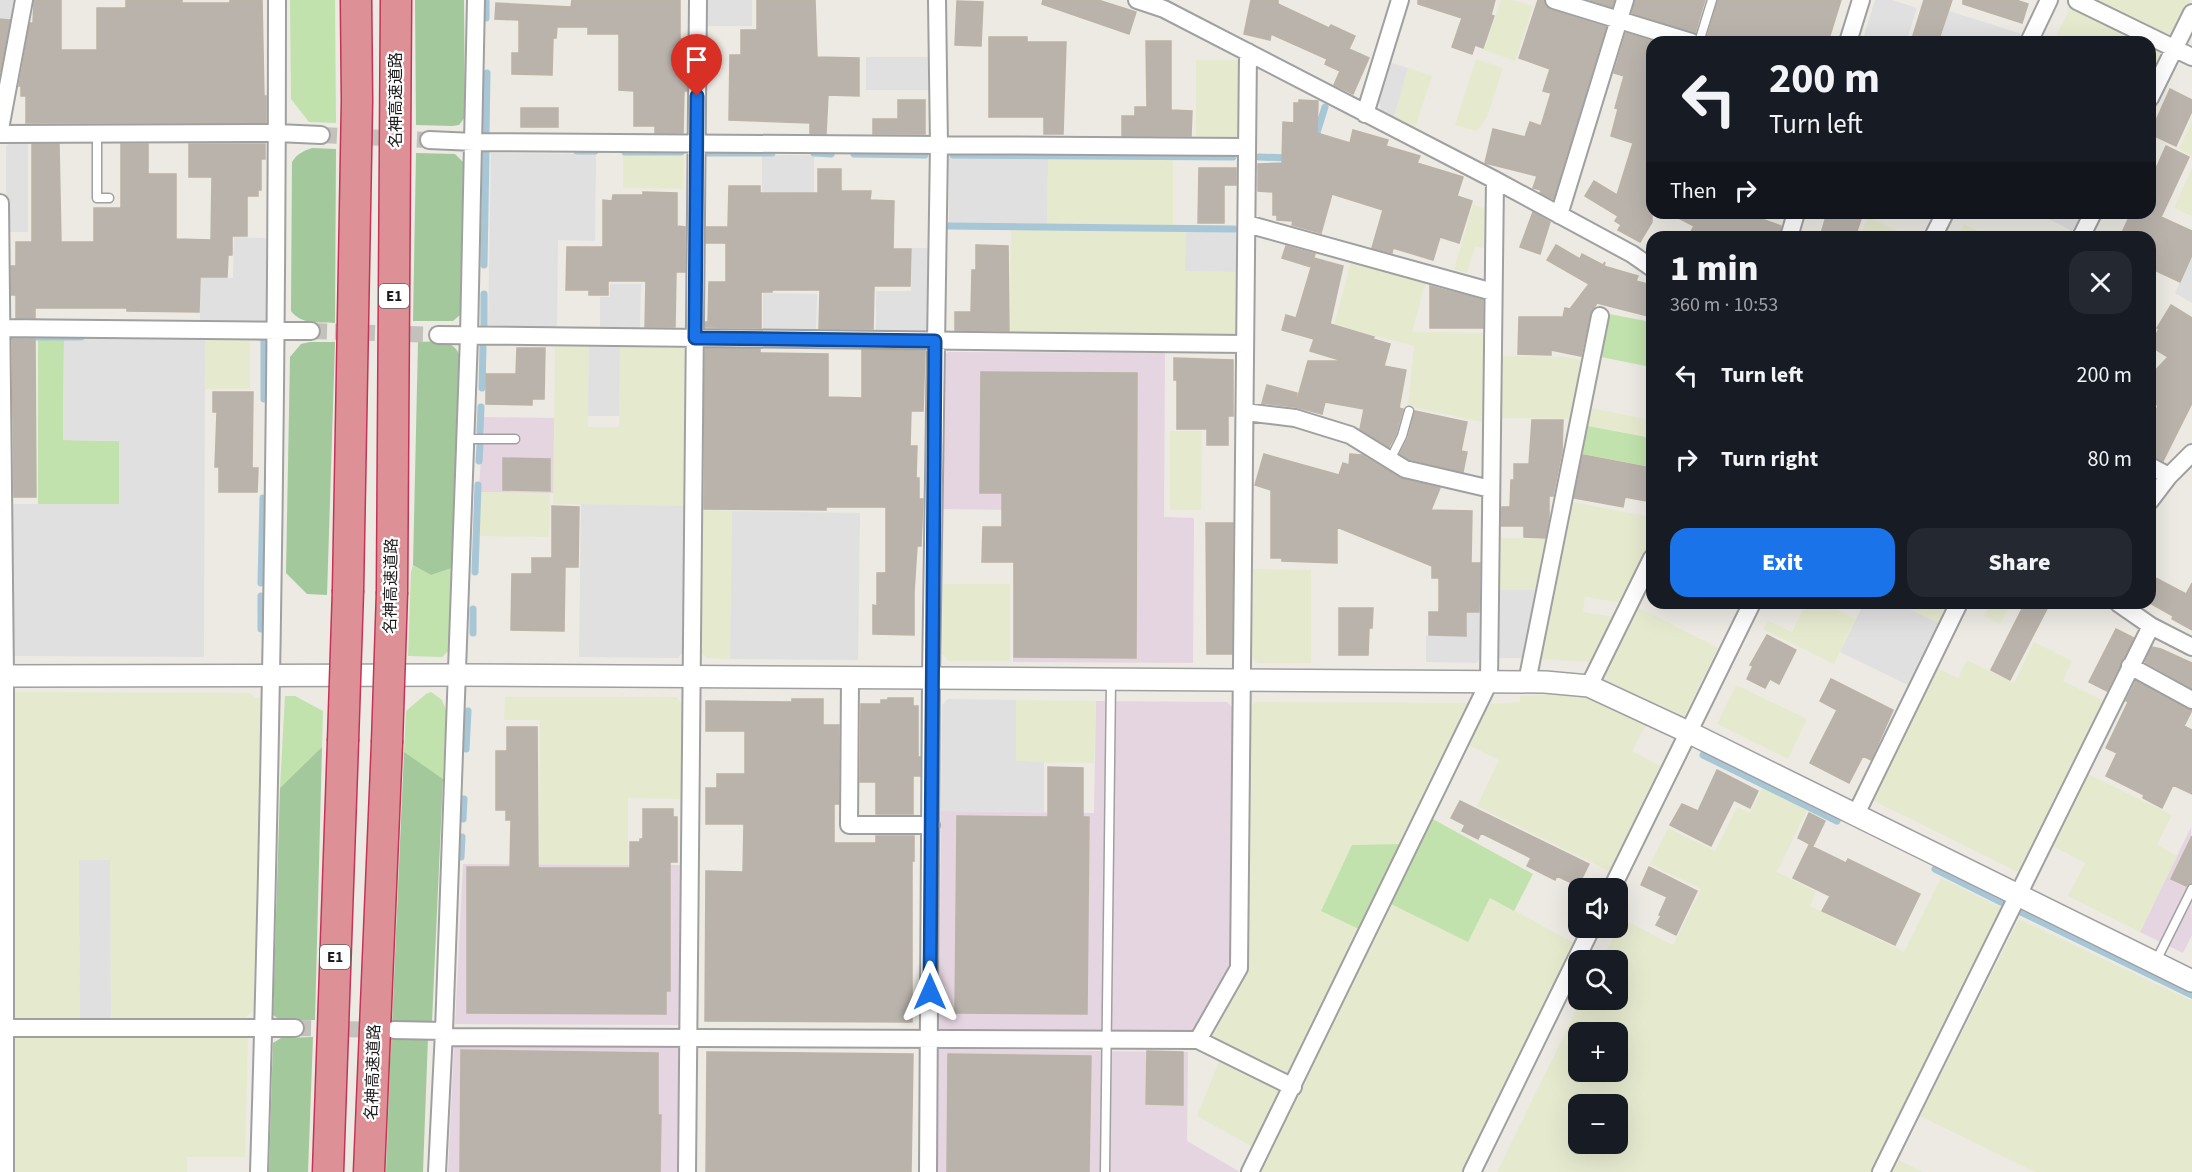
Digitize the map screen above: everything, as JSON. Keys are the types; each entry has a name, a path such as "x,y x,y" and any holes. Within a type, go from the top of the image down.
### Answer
{"highway":[{"name":"E1","path":"328,1172 348,590 357,113 356,0"},
{"name":"名神高速道路","path":"369,1172 392,592 396,0"}],"street":[{"path":"0,129 24,0"},
{"path":"259,1172 272,675 277,0"},
{"path":"437,1172 469,336 476,0"},
{"path":"687,1172 698,0"},
{"path":"928,1172 931,678 939,145 937,0"},
{"path":"1137,0 1165,4 1248,52 1495,180 1646,264"},
{"path":"1365,114 1400,0"},
{"path":"1554,0 1671,36"},
{"path":"1559,215 1625,0"},
{"path":"1850,36 1861,0"},
{"path":"2032,36 2049,0"},
{"path":"2077,1 2149,36"},
{"path":"2156,86 2192,13"},
{"path":"2156,39 2192,57"},
{"path":"1198,1040 1239,968 1248,52"},
{"path":"0,134 277,133 321,135"},
{"path":"429,140 1247,147"},
{"path":"1250,1172 1489,682 1495,180"},
{"path":"0,203 2,1028 5,1172"},
{"path":"1246,224 1493,292"},
{"path":"1527,682 1600,316"},
{"path":"1,328 311,331"},
{"path":"438,335 1245,345"},
{"path":"1245,412 1295,418 1350,435 1405,469 1491,489"},
{"path":"2156,493 2192,453"},
{"path":"2156,469 2169,476"},
{"path":"1589,686 1646,570"},
{"path":"1617,878 1749,609"},
{"path":"1856,814 1956,609"},
{"path":"2127,609 2151,626 2192,647"},
{"path":"1881,1172 2151,626"},
{"path":"2130,666 2192,700"},
{"path":"2,676 692,676 1527,682 1589,686 1856,814 2192,981"},
{"path":"850,678 849,825 931,825"},
{"path":"1472,1172 1588,938"},
{"path":"2,1028 295,1028"},
{"path":"394,1030 444,1034 688,1038 1198,1040 1293,1087"}],"lane":[{"path":"1701,36 1712,0"},
{"path":"97,134 97,198 109,198"},
{"path":"1390,460 1402,436 1408,411"},
{"path":"465,439 515,439"},
{"path":"1105,1172 1111,679"},
{"path":"2155,963 2192,889"}],"shaded area":[{"path":"0,0 18,0 14,19 0,18"},
{"path":"705,0 752,0 752,26 705,26"},
{"path":"1875,0 1892,0 1917,8 1908,36 1864,36"},
{"path":"1949,11 2022,34 2021,36 1941,36"},
{"path":"866,57 929,57 929,90 866,90"},
{"path":"1389,62 1408,68 1394,117 1381,110 1378,98"},
{"path":"10,142 28,142 28,232 6,232 6,146"},
{"path":"491,153 596,154 595,241 558,240 557,329 488,329"},
{"path":"762,155 814,155 814,193 762,192"},
{"path":"949,156 1048,157 1047,224 949,223"},
{"path":"2049,219 2079,219 2072,231"},
{"path":"1186,230 1237,231 1236,272 1185,271"},
{"path":"234,237 266,238 266,321 200,320 200,278 233,278"},
{"path":"912,248 928,248 927,332 876,336 876,291 911,291"},
{"path":"2192,256 2192,303 2175,293"},
{"path":"610,284 641,284 640,332 600,331 600,297 610,297"},
{"path":"763,293 817,294 816,334 763,333"},
{"path":"64,338 205,339 204,657 14,656 6,648 7,504 119,504 119,441 63,440"},
{"path":"589,347 620,347 619,416 588,416"},
{"path":"948,352 1165,353 1164,517 1194,518 1193,663 1013,662 1013,510 943,509 944,356"},
{"path":"483,417 555,418 554,493 479,492"},
{"path":"581,504 685,506 683,652 678,658 579,657"},
{"path":"732,511 860,513 858,660 730,659"},
{"path":"1496,590 1539,590 1526,658 1496,658"},
{"path":"1861,609 1909,609 1942,625 1912,687 1840,652"},
{"path":"1467,612 1483,612 1482,656 1476,663 1426,662 1426,636 1466,636"},
{"path":"948,699 1016,700 1016,761 1044,762 1044,812 941,811 942,705"},
{"path":"1096,701 1227,702 1234,709 1231,966 1194,1031 939,1029 941,811 1094,813"},
{"path":"2191,827 2192,935 2183,953 2140,932"},
{"path":"79,860 110,860 111,1020 80,1020"},
{"path":"463,864 681,865 680,1025 455,1024"},
{"path":"454,1045 682,1048 680,1172 448,1172"},
{"path":"936,1049 1188,1052 1187,1141 1240,1172 935,1172"}],"green space":[{"path":"290,0 335,0 336,123 309,122 291,99"},
{"path":"415,0 464,0 465,117 459,125 416,125"},
{"path":"1501,0 1512,0 1533,6 1515,61 1484,50"},
{"path":"2091,0 2189,0 2189,4 2171,40"},
{"path":"2071,6 2131,36 2056,36"},
{"path":"2156,49 2160,56 2156,64"},
{"path":"1476,59 1503,68 1487,117 1477,131 1455,125"},
{"path":"1196,60 1239,60 1239,134 1230,142 1196,141"},
{"path":"1408,68 1432,76 1415,128 1394,117"},
{"path":"2192,121 2192,156 2179,149"},
{"path":"312,148 336,149 335,323 305,321 291,311 292,162 300,153"},
{"path":"416,153 455,154 463,162 460,315 453,321 413,321"},
{"path":"623,153 684,154 683,189 623,188"},
{"path":"1048,157 1173,158 1173,225 1047,224"},
{"path":"2192,168 2192,216 2174,208"},
{"path":"1473,205 1487,209 1487,248 1475,247 1467,273 1454,269"},
{"path":"1867,219 1872,219 1897,231 1862,231"},
{"path":"1964,224 1978,231 1960,231"},
{"path":"1011,229 1186,230 1186,271 1236,272 1236,337 1010,335"},
{"path":"1352,258 1427,278 1412,332 1487,333 1486,423 1408,406 1414,346 1334,325"},
{"path":"1604,313 1646,321 1646,366 1596,356"},
{"path":"38,338 64,338 63,440 119,441 119,505 38,505"},
{"path":"205,339 250,339 250,389 205,389"},
{"path":"335,342 327,595 307,594 286,573 290,357 301,344"},
{"path":"418,342 448,344 457,350 460,356 452,568 431,575 413,565"},
{"path":"555,347 589,347 588,427 619,427 620,347 683,348 687,352 685,506 553,504"},
{"path":"1500,356 1567,357 1585,361 1577,419 1499,418"},
{"path":"1591,408 1646,419 1646,437 1588,426"},
{"path":"1588,426 1646,437 1646,466 1582,454"},
{"path":"1170,431 1202,431 1201,510 1170,510"},
{"path":"479,492 550,493 549,537 479,536"},
{"path":"1568,501 1646,516 1646,558 1623,603 1585,597 1583,612 1615,617 1592,662 1535,659"},
{"path":"700,510 732,511 730,659 707,658 699,652"},
{"path":"1497,538 1550,539 1539,590 1496,590"},
{"path":"413,565 431,575 452,568 449,650 442,657 408,656"},
{"path":"1253,569 1311,570 1311,663 1258,663 1251,658"},
{"path":"943,584 1010,584 1010,661 949,661 942,654"},
{"path":"1637,607 1718,648 1683,719 1600,679"},
{"path":"1803,609 1836,609 1856,619 1834,664 1763,629 1768,621 1792,632"},
{"path":"1909,609 1950,609 1942,625"},
{"path":"1988,609 2008,609 2000,624 1984,616"},
{"path":"2034,642 2072,661 2063,681 2104,701 2020,873 1870,799 1934,667 1958,678 1967,660 2014,683"},
{"path":"1736,685 1807,719 1788,759 1717,724"},
{"path":"17,692 250,693 256,698 261,698 254,1010 244,1019 111,1020 110,860 80,860 80,1020 10,1020 9,700"},
{"path":"431,692 442,700 446,710 443,779 404,753 406,711"},
{"path":"1582,693 1646,725 1632,751 1662,767 1611,872 1477,806 1499,760 1467,744 1488,704 1520,702 1520,696"},
{"path":"285,696 295,696 323,711 322,747 280,788"},
{"path":"505,697 676,697 682,703 682,799 628,798 628,865 539,864 540,720 504,720"},
{"path":"1016,700 1096,701 1094,763 1016,762"},
{"path":"1256,702 1468,703 1472,708 1291,1078 1208,1042 1247,972 1250,708"},
{"path":"322,747 315,1020 280,1020 273,1015 280,788"},
{"path":"404,752 443,779 432,1022 429,1025 392,1024"},
{"path":"2088,774 2172,815 2157,845 2177,856 2140,932 2068,896 2085,863 2053,846"},
{"path":"1763,787 1807,810 1777,872 1816,892 1810,906 1904,952 1941,878 2001,908 1871,1172 1497,1172 1568,1027 1568,1082 1628,1082 1628,1022 1571,1022 1577,1010 1628,1010 1628,950 1607,950 1613,938 1628,938 1628,922 1673,945 1701,889 1650,864 1668,828 1715,851 1737,807 1750,813"},
{"path":"1431,818 1533,874 1514,911 1490,898 1468,942 1389,903"},
{"path":"1406,844 1363,931 1321,911 1352,845"},
{"path":"1490,897 1576,944 1573,950 1568,950 1568,960 1463,1172 1256,1172 1389,903"},
{"path":"2019,919 2192,1001 2192,1172 2035,1172 1920,1116"},
{"path":"248,1036 245,1157 187,1157 187,1172 11,1172 10,1037"},
{"path":"391,1036 428,1037 423,1172 386,1172"},
{"path":"313,1037 308,1172 269,1172 273,1043 281,1038"},
{"path":"1220,1059 1278,1087 1281,1092 1256,1149 1197,1116"},
{"path":"1899,1160 1923,1172 1893,1172"}],"building":[{"path":"34,0 61,0 61,50 97,50 97,8 126,8 126,0 230,3 230,0 262,0 266,123 26,123 26,96 21,96 21,86 19,86 30,23 33,23"},
{"path":"572,0 680,0 680,39 686,39 685,73 687,73 683,133 655,133 655,126 634,126 634,91 619,90 619,34 588,34 588,27 557,27 556,38 553,38 552,75 512,74 512,53 519,53 519,20 495,19 496,3 571,7"},
{"path":"757,0 815,0 817,57 859,58 859,96 828,95 826,134 810,134 810,123 729,120 730,55 741,55 741,30 757,30"},
{"path":"1043,0 1098,0 1136,12 1129,34 1042,4"},
{"path":"1251,0 1278,0 1278,4 1329,28 1331,25 1355,36 1349,49 1369,58 1353,94 1334,85 1340,71 1325,64 1327,59 1271,34 1270,40 1244,34"},
{"path":"1418,0 1495,0 1491,15 1494,16 1483,48 1475,45 1472,54 1452,47 1462,18 1418,4"},
{"path":"1538,0 1544,0 1546,7 1551,10 1606,27 1553,199 1540,193 1541,190 1533,188 1537,176 1485,163 1493,129 1525,137 1530,122 1541,126 1551,93 1543,91 1550,69 1519,58"},
{"path":"1590,0 1614,0 1612,7"},
{"path":"1635,0 1705,0 1695,33 1632,13"},
{"path":"1718,0 1841,0 1830,36 1724,36 1718,34 1718,36 1708,36"},
{"path":"1924,0 1952,0 1940,36 1913,36"},
{"path":"1963,0 2016,0 2028,4 2022,23 1963,4"},
{"path":"957,1 983,2 981,46 955,45"},
{"path":"0,19 10,20 0,72"},
{"path":"1626,33 1646,39 1646,219 1652,219 1652,222 1640,242 1618,230 1621,225 1615,221 1618,216 1585,196 1594,181 1617,195 1633,143 1611,136 1618,109 1615,108 1624,76 1614,73"},
{"path":"989,37 1027,37 1027,42 1066,42 1063,134 1044,134 1044,117 989,117"},
{"path":"1146,41 1171,41 1171,110 1192,111 1191,136 1122,136 1122,116 1135,116 1135,107 1147,107"},
{"path":"2170,89 2192,100 2192,111 2176,146 2156,137 2156,120"},
{"path":"898,100 925,100 925,134 873,134 873,119 898,119"},
{"path":"1299,100 1318,101 1317,133 1350,143 1353,130 1388,140 1386,146 1420,156 1417,163 1463,177 1457,196 1472,201 1459,243 1440,237 1433,260 1393,248 1392,253 1372,248 1383,210 1332,194 1321,233 1292,225 1293,221 1277,220 1277,215 1273,215 1273,192 1258,191 1258,164 1282,163 1283,122 1294,123 1294,103 1299,103"},
{"path":"521,108 558,108 558,127 521,127"},
{"path":"32,144 59,144 61,242 94,242 94,208 121,208 121,144 148,144 148,174 176,174 176,239 211,240 212,177 189,177 189,144 265,144 265,159 261,159 261,190 258,190 258,196 247,196 247,236 232,236 232,255 228,255 227,277 200,277 199,312 127,311 127,308 35,308 35,318 16,318 16,295 11,295 11,266 16,266 16,242 32,242"},
{"path":"2166,146 2189,157 2161,217 2192,231 2192,255 2180,282 2156,271 2156,231 2123,231 2128,219 2156,219 2156,168"},
{"path":"1199,168 1236,168 1236,185 1224,185 1224,223 1198,223"},
{"path":"818,169 841,169 841,191 871,191 870,200 894,201 893,249 911,249 910,286 874,286 873,329 819,329 820,290 761,292 761,328 705,327 705,322 708,322 709,282 726,282 726,243 706,243 706,227 728,227 729,186 760,186 760,193 818,193"},
{"path":"643,192 677,193 677,226 685,227 685,272 676,272 675,327 645,327 646,281 608,281 608,295 589,295 589,290 566,290 567,247 603,247 603,200 612,201 613,195 643,195"},
{"path":"1533,212 1550,222 1540,254 1520,247"},
{"path":"1681,219 1762,219 1781,226 1780,231 1691,231 1694,226"},
{"path":"1825,219 1861,219 1857,231 1822,231"},
{"path":"976,245 1008,246 1009,331 955,330 955,312 971,312 972,270 976,270"},
{"path":"1556,245 1580,259 1582,254 1603,265 1605,262 1604,266 1638,276 1636,281 1646,284 1646,315 1597,303 1590,314 1581,356 1551,350 1551,355 1518,354 1519,317 1563,317 1565,308 1570,309 1589,284 1547,260"},
{"path":"1286,246 1315,254 1311,267 1282,258"},
{"path":"1314,258 1343,266 1330,324 1390,344 1384,366 1406,370 1399,408 1403,409 1396,434 1389,447 1360,429 1364,409 1325,402 1322,414 1295,407 1308,361 1343,361 1310,351 1314,339 1282,330 1286,315 1296,318"},
{"path":"1430,286 1483,300 1483,328 1430,328"},
{"path":"2171,305 2192,318 2192,403 2163,461 2156,458 2156,410 2158,406 2156,404 2156,370 2168,357 2156,350 2156,334 2159,329 2157,328"},
{"path":"12,339 35,339 36,497 14,497"},
{"path":"517,348 545,348 544,399 532,399 532,405 486,404 486,374 516,374"},
{"path":"705,348 760,349 760,353 828,354 828,397 862,398 862,350 925,351 923,411 911,411 910,446 917,446 916,478 919,478 919,499 923,499 921,546 917,546 914,635 873,634 873,605 877,606 877,573 886,573 886,507 826,507 826,510 704,509"},
{"path":"1174,358 1233,360 1233,416 1228,416 1228,445 1207,445 1207,429 1177,429 1177,380 1174,380"},
{"path":"981,372 1137,373 1136,658 1014,657 1014,562 982,562 983,527 1002,527 1002,493 980,493"},
{"path":"1267,385 1297,393 1294,407 1262,403"},
{"path":"213,392 253,392 252,468 258,468 257,492 219,492 219,467 215,467 217,412 213,412"},
{"path":"1415,411 1467,422 1461,451 1467,452 1463,472 1409,459 1400,454 1408,438"},
{"path":"1532,420 1563,420 1562,451 1553,496 1549,496 1549,518 1545,538 1524,537 1524,526 1501,526 1502,507 1510,507 1514,464 1529,464"},
{"path":"1264,454 1339,475 1343,463 1349,465 1350,454 1362,455 1400,478 1440,488 1431,510 1472,511 1471,563 1480,563 1479,612 1466,612 1466,636 1429,635 1429,612 1439,612 1439,578 1432,578 1432,566 1337,527 1337,563 1282,561 1282,558 1271,558 1271,490 1255,485"},
{"path":"1583,455 1646,467 1646,501 1625,497 1623,507 1574,498"},
{"path":"503,458 550,459 550,491 503,490"},
{"path":"552,506 579,507 578,567 565,567 564,631 511,630 512,574 532,574 532,558 552,558"},
{"path":"1206,523 1233,523 1232,654 1207,654"},
{"path":"2156,578 2186,594 2192,583 2192,630 2172,619 2173,616 2156,606"},
{"path":"1339,608 1373,608 1372,628 1369,628 1368,655 1339,655"},
{"path":"2022,609 2047,609 2010,680 1991,670"},
{"path":"2116,629 2134,638 2107,691 2089,682"},
{"path":"1767,635 1796,650 1779,684 1770,679 1765,688 1747,679 1753,666 1750,665"},
{"path":"2152,647 2192,663 2192,688 2145,662"},
{"path":"1831,679 1893,710 1871,760 1863,756 1849,783 1810,763 1837,710 1820,701"},
{"path":"2136,681 2192,710 2184,726 2192,730 2192,794 2173,785 2162,808 2143,798 2144,795 2106,776 2117,753 2106,748"},
{"path":"888,698 913,698 913,706 918,706 920,776 913,776 913,814 876,814 876,782 860,782 861,704 881,704 881,700 888,700"},
{"path":"792,699 823,699 823,725 839,725 839,804 834,804 834,843 876,843 876,836 914,836 912,1022 705,1021 706,871 743,872 744,824 706,824 706,788 717,788 717,774 745,774 745,731 706,731 706,701 792,702"},
{"path":"507,727 537,727 538,868 630,868 630,842 640,842 640,839 643,839 643,809 673,809 673,817 677,817 677,862 670,862 670,991 666,991 666,1014 467,1013 467,867 510,867 511,820 506,820 506,810 496,810 496,751 507,751"},
{"path":"1048,767 1083,768 1083,817 1089,817 1087,1014 955,1013 957,816 1048,817"},
{"path":"1717,770 1758,791 1750,808 1734,800 1711,846 1670,825 1682,804 1698,811"},
{"path":"1460,801 1589,864 1582,878 1568,878 1568,881 1557,876 1555,880 1527,866 1531,858 1481,833 1478,839 1462,831 1465,825 1451,818"},
{"path":"1809,813 1825,821 1813,846 1798,838"},
{"path":"2192,836 2192,883 2186,886 2171,879"},
{"path":"1809,845 1846,863 1848,859 1920,894 1895,945 1822,911 1830,896 1793,878"},
{"path":"1649,867 1697,891 1676,935 1656,925 1667,897 1641,885"},
{"path":"461,1050 658,1053 658,1115 661,1115 660,1172 460,1172"},
{"path":"1147,1051 1183,1052 1183,1105 1146,1104"},
{"path":"707,1052 913,1054 911,1172 706,1172"},
{"path":"948,1054 1091,1056 1089,1172 947,1172"}],"waterway":[{"path":"486,0 486,18"},
{"path":"486,132 487,73"},
{"path":"1315,139 1325,107"},
{"path":"484,265 486,151"},
{"path":"577,151 595,151"},
{"path":"625,152 681,152"},
{"path":"708,153 772,153"},
{"path":"814,153 831,154"},
{"path":"854,154 925,155"},
{"path":"953,155 1233,157"},
{"path":"1259,157 1290,158"},
{"path":"947,226 1234,229"},
{"path":"484,294 484,328"},
{"path":"10,337 81,337"},
{"path":"259,337 264,337 264,399"},
{"path":"482,388 483,347"},
{"path":"480,431 481,407"},
{"path":"479,461 480,446"},
{"path":"475,572 478,485"},
{"path":"261,583 263,498"},
{"path":"261,596 261,629"},
{"path":"473,609 473,633"},
{"path":"466,749 468,711"},
{"path":"1703,755 1837,821"},
{"path":"463,819 464,799"},
{"path":"461,857 462,837"},
{"path":"1935,869 2001,902"},
{"path":"2019,911 2192,995"}],"tunnel":[{"path":"321,135 429,140"},
{"path":"311,331 438,335"},
{"path":"295,1028 381,1030"}],"route":[{"path":"697,96 695,338 935,341 930,992"}]}
